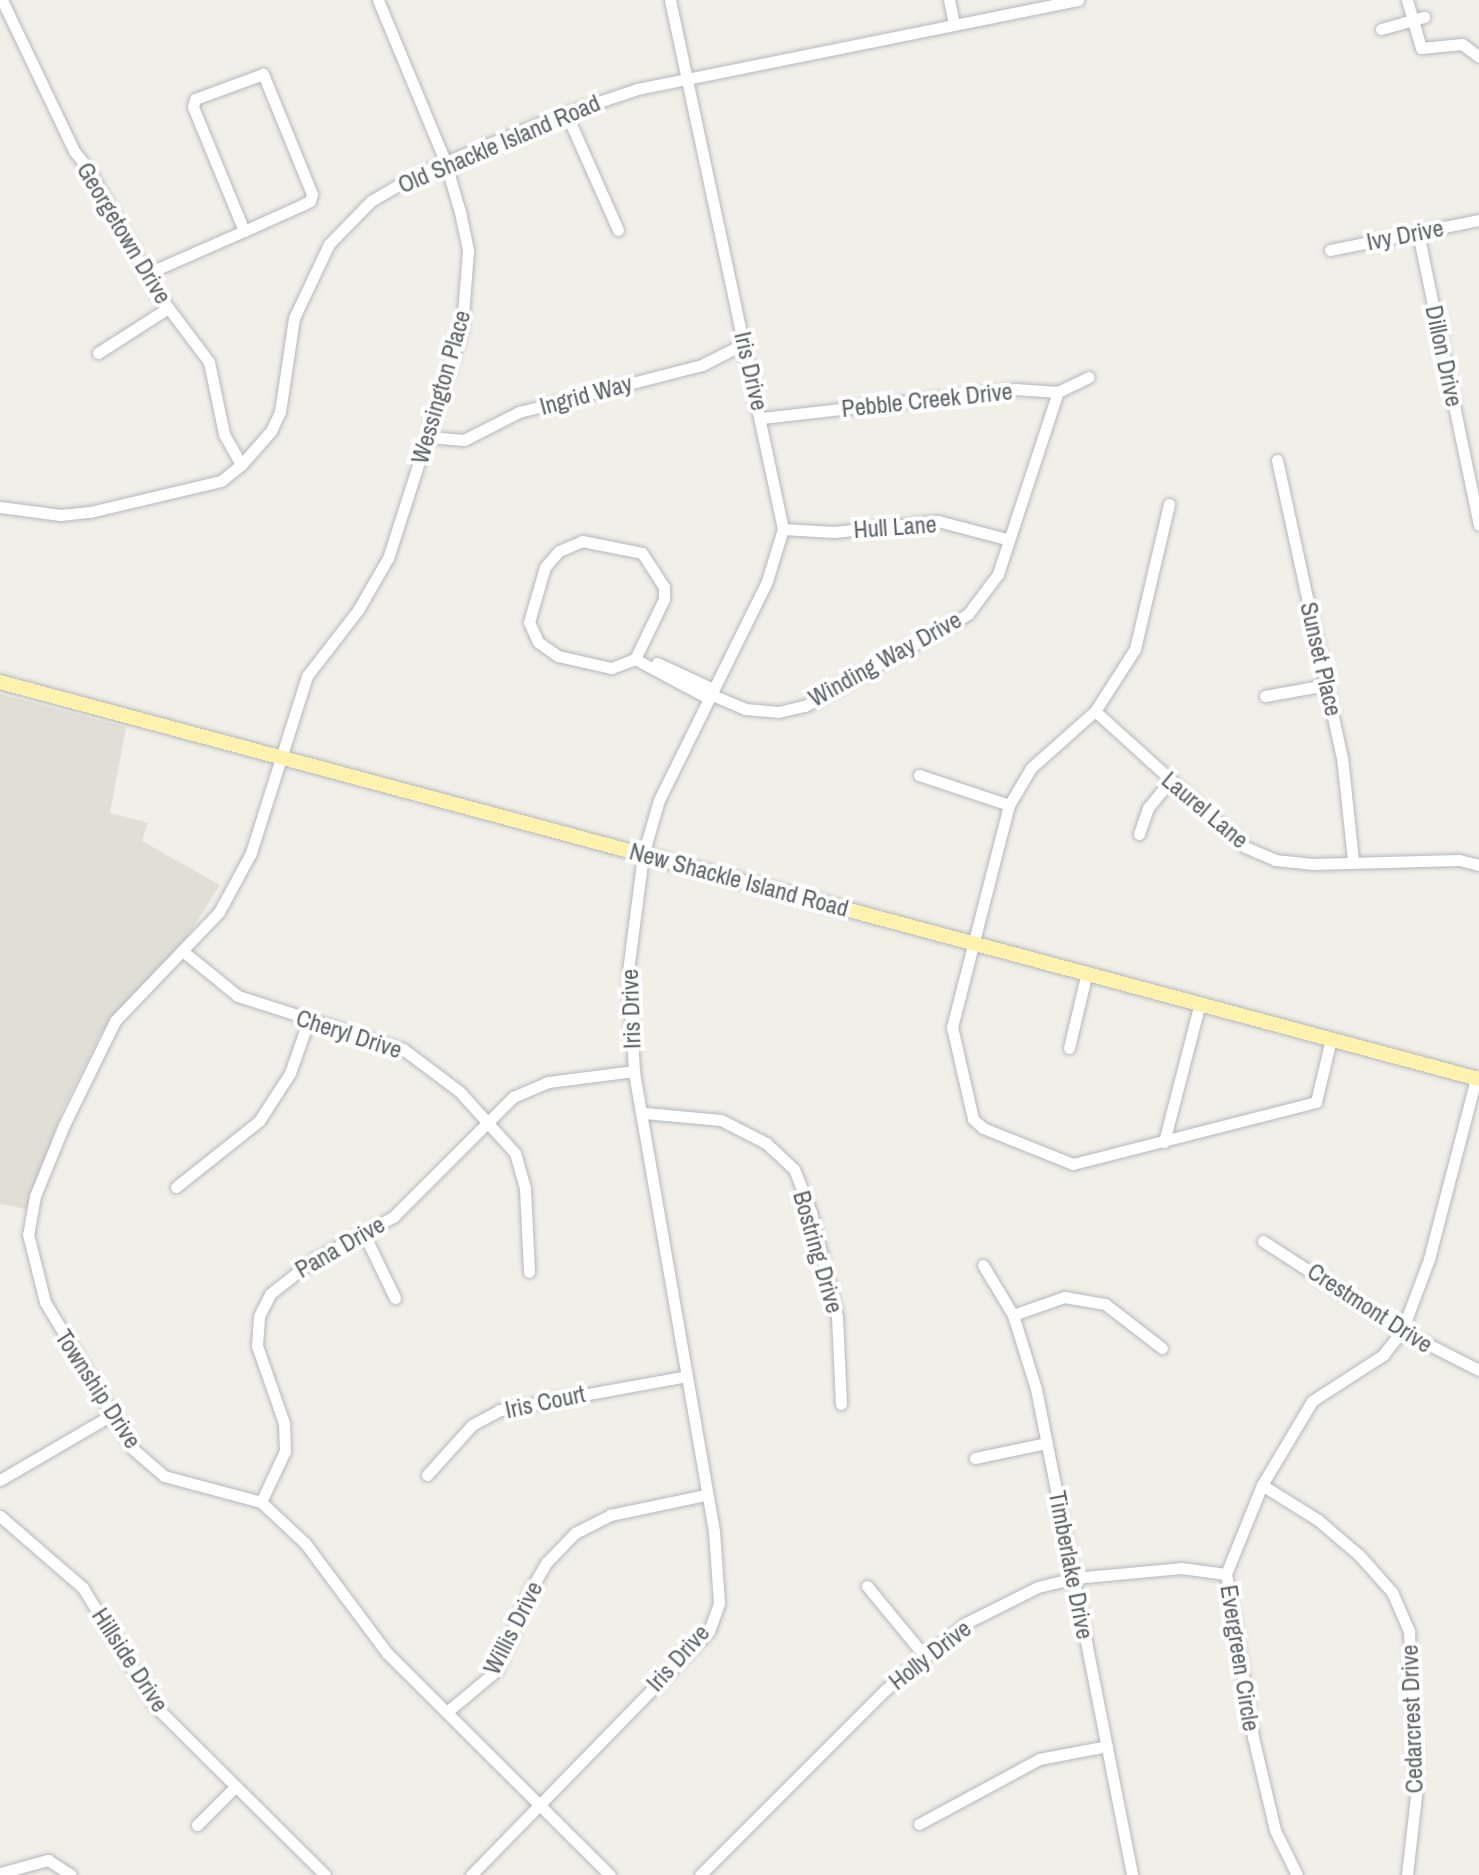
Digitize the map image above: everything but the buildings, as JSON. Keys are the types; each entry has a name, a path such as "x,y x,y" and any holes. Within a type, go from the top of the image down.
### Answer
{"main road":[{"name":"New Shackle Island Road","path":"0,682 1477,1078"}],"street":[{"name":"Georgetown Drive","path":"2,0 74,151 88,168 146,274 209,362 224,434 241,465"},
{"name":"Wessington Place","path":"283,757 307,676 358,610 388,558 429,437 468,290 468,251 445,161 378,0"},
{"name":"Iris Drive","path":"471,1875 709,1631 719,1603 719,1562 645,1113 634,1071 628,971 643,855 659,800 767,581 783,529 762,418 743,344 670,0"},
{"path":"949,0 954,24"},
{"name":"Old Shackle Island Road","path":"0,507 60,515 107,508 221,481 241,465 271,431 280,412 294,318 329,244 371,201 445,161 566,113 686,77 1078,0"},
{"path":"1407,0 1421,48 1462,44 1479,57"},
{"path":"1381,29 1424,17"},
{"path":"146,274 244,231 304,204 312,194 263,74 195,99 193,107 244,231"},
{"path":"566,113 618,230"},
{"name":"Ivy Drive","path":"1330,250 1479,220"},
{"name":"Dillon Drive","path":"1418,233 1479,525"},
{"path":"98,353 168,308"},
{"name":"Ingrid Way","path":"429,437 464,440 519,412 702,365 743,344"},
{"name":"Pebble Creek Drive","path":"762,418 1015,389 1058,392 1089,377"},
{"name":"Winding Way Drive","path":"637,656 745,709 778,712 805,706 968,614 998,574 1006,539 1058,392"},
{"name":"Sunset Place","path":"1277,460 1345,771 1353,860"},
{"path":"1169,504 1135,649 1095,711 1031,768 1009,805 952,1027 973,1119 983,1128 1073,1164 1316,1102 1331,1039"},
{"name":"Hull Lane","path":"783,529 834,532 938,521 1006,539"},
{"path":"582,541 603,541 642,553 653,564 664,599 637,656 602,668 558,656 538,642 530,610 545,567 559,551 582,541"},
{"path":"1265,696 1326,685"},
{"name":"Laurel Lane","path":"1095,711 1245,847 1265,856 1312,864 1353,860 1459,860 1479,865"},
{"name":"Township Drive","path":"283,757 251,853 219,912 185,953 115,1021 64,1125 35,1196 28,1234 45,1302 110,1416 133,1449 164,1476 261,1502 305,1543 387,1653 610,1875"},
{"path":"919,775 1009,805"},
{"path":"1139,834 1148,808 1170,781"},
{"name":"Cheryl Drive","path":"185,953 238,996 308,1022 403,1049 487,1120 515,1153 519,1165 529,1272"},
{"path":"1069,1048 1087,972"},
{"path":"1164,1142 1200,1003"},
{"path":"176,1187 259,1121 290,1073 308,1022"},
{"name":"Pana Drive","path":"261,1502 285,1451 284,1423 257,1346 259,1316 286,1278 365,1236 419,1194 487,1120 513,1097 548,1082 634,1071"},
{"name":"Evergreen Circle","path":"1297,1875 1275,1830 1253,1737 1226,1574 1262,1485 1312,1401 1383,1355 1402,1331 1429,1259 1477,1078"},
{"name":"Bostring Drive","path":"645,1113 721,1120 766,1143 794,1169 811,1212 837,1316 841,1404"},
{"path":"365,1236 395,1298"},
{"name":"Crestmont Drive","path":"1263,1241 1402,1331 1479,1370"},
{"name":"Timberlake Drive","path":"983,1265 1013,1315 1046,1443 1132,1875"},
{"path":"1013,1315 1064,1297 1105,1304 1135,1321 1162,1348"},
{"name":"Iris Court","path":"427,1475 472,1425 500,1410 687,1376"},
{"path":"0,1480 110,1416"},
{"path":"975,1458 1046,1443"},
{"name":"Cedarcrest Drive","path":"1262,1485 1318,1520 1359,1555 1392,1592 1409,1631 1416,1796 1407,1875"},
{"name":"Willis Drive","path":"448,1711 496,1671 527,1596 547,1562 575,1533 610,1515 706,1495"},
{"name":"Hillside Drive","path":"0,1516 83,1588 155,1706 325,1875"},
{"name":"Holly Drive","path":"700,1875 923,1654 1007,1601 1074,1578 1181,1568 1226,1574"},
{"path":"867,1586 923,1654"},
{"path":"919,1824 1039,1759 1107,1746"},
{"path":"197,1825 235,1787"},
{"path":"0,1873 48,1860 71,1875"}],"shaded area":[{"path":"0,694 126,727 110,813 148,823 142,841 220,885 187,937 101,1033 63,1109 26,1209 0,1204"}]}
